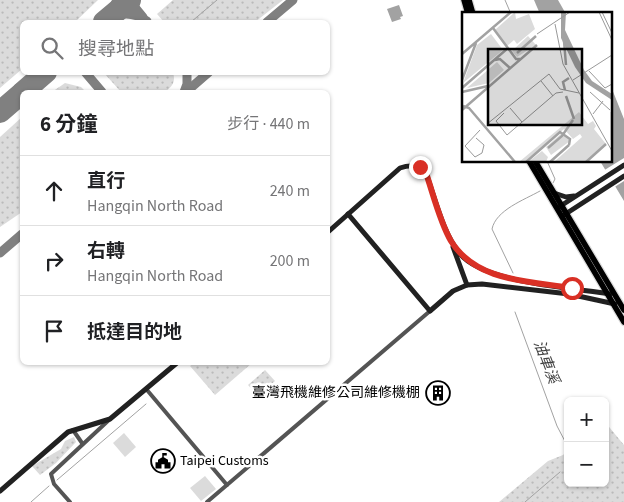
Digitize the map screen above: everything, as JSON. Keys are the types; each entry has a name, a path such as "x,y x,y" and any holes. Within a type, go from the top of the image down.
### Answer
{"main road":[{"path":"531,162 559,207 624,322"},
{"path":"537,162 554,193 559,207"},
{"path":"563,215 623,308"}],"street":[{"path":"559,207 624,165"},
{"path":"330,230 400,168 420,167 427,176 467,284"},
{"path":"563,215 624,176"},
{"path":"554,193 566,198 579,194"},
{"path":"348,214 430,311"},
{"path":"450,239 461,255 488,273 503,278 615,295"},
{"path":"207,502 453,291 467,284 569,294 614,304 623,308"},
{"path":"70,502 54,484 50,474 82,443 175,365"},
{"path":"146,390 228,485"},
{"path":"0,491 73,430 110,419"},
{"path":"73,430 82,443"}],"shaded area":[{"path":"0,0 98,0 77,20 20,20 20,71 0,88"},
{"path":"173,0 283,0 258,20 162,20 157,14"},
{"path":"534,0 558,0 565,12 539,12"},
{"path":"399,5 403,16 400,17 401,19 392,22 387,9"},
{"path":"106,75 173,75 174,81 167,90 119,90"},
{"path":"65,83 81,87 84,90 55,90"},
{"path":"612,89 624,119 624,201 601,162 612,162"},
{"path":"20,119 20,213 0,227 0,137"},
{"path":"191,365 250,365 215,395 190,366"},
{"path":"265,370 275,381 258,396 248,385"},
{"path":"609,427 624,445 624,502 499,502 548,461 563,455 564,487 609,487"},
{"path":"124,433 136,447 125,457 113,443"},
{"path":"74,437 76,442 56,463 40,475 32,466 61,449 65,441"},
{"path":"205,476 216,489 201,501 190,488"}],"pier":[{"path":"624,158 624,181 613,188 603,171"}],"waterway":[{"path":"193,20 217,0"},
{"name":"油車溪","path":"505,0 510,12"},
{"name":"油車溪","path":"547,162 555,179 553,183"},
{"name":"油車溪","path":"513,273 492,229 499,216 505,211 540,191"},
{"name":"油車溪","path":"515,312 557,426 565,442"},
{"path":"57,480 146,404"},
{"name":"油車溪","path":"525,502 560,472"},
{"path":"31,502 49,486"}],"taxiway":[{"path":"108,18 117,0"},
{"path":"129,0 143,17"},
{"path":"269,20 293,0"},
{"path":"109,20 122,14 132,14 145,20"},
{"path":"88,75 100,90"},
{"path":"185,90 187,75"},
{"path":"188,90 206,75"},
{"path":"0,253 20,236"}],"runway":[{"path":"106,20 130,0"},
{"path":"25,90 43,75"},
{"path":"0,112 20,95"}],"place":[{"name":"臺灣飛機維修公司維修機棚","path":"438,393"},
{"name":"Taipei Customs","path":"163,461"}],"route":[{"path":"420,167 427,176 450,239 461,255 488,273 503,278 572,288"}]}
